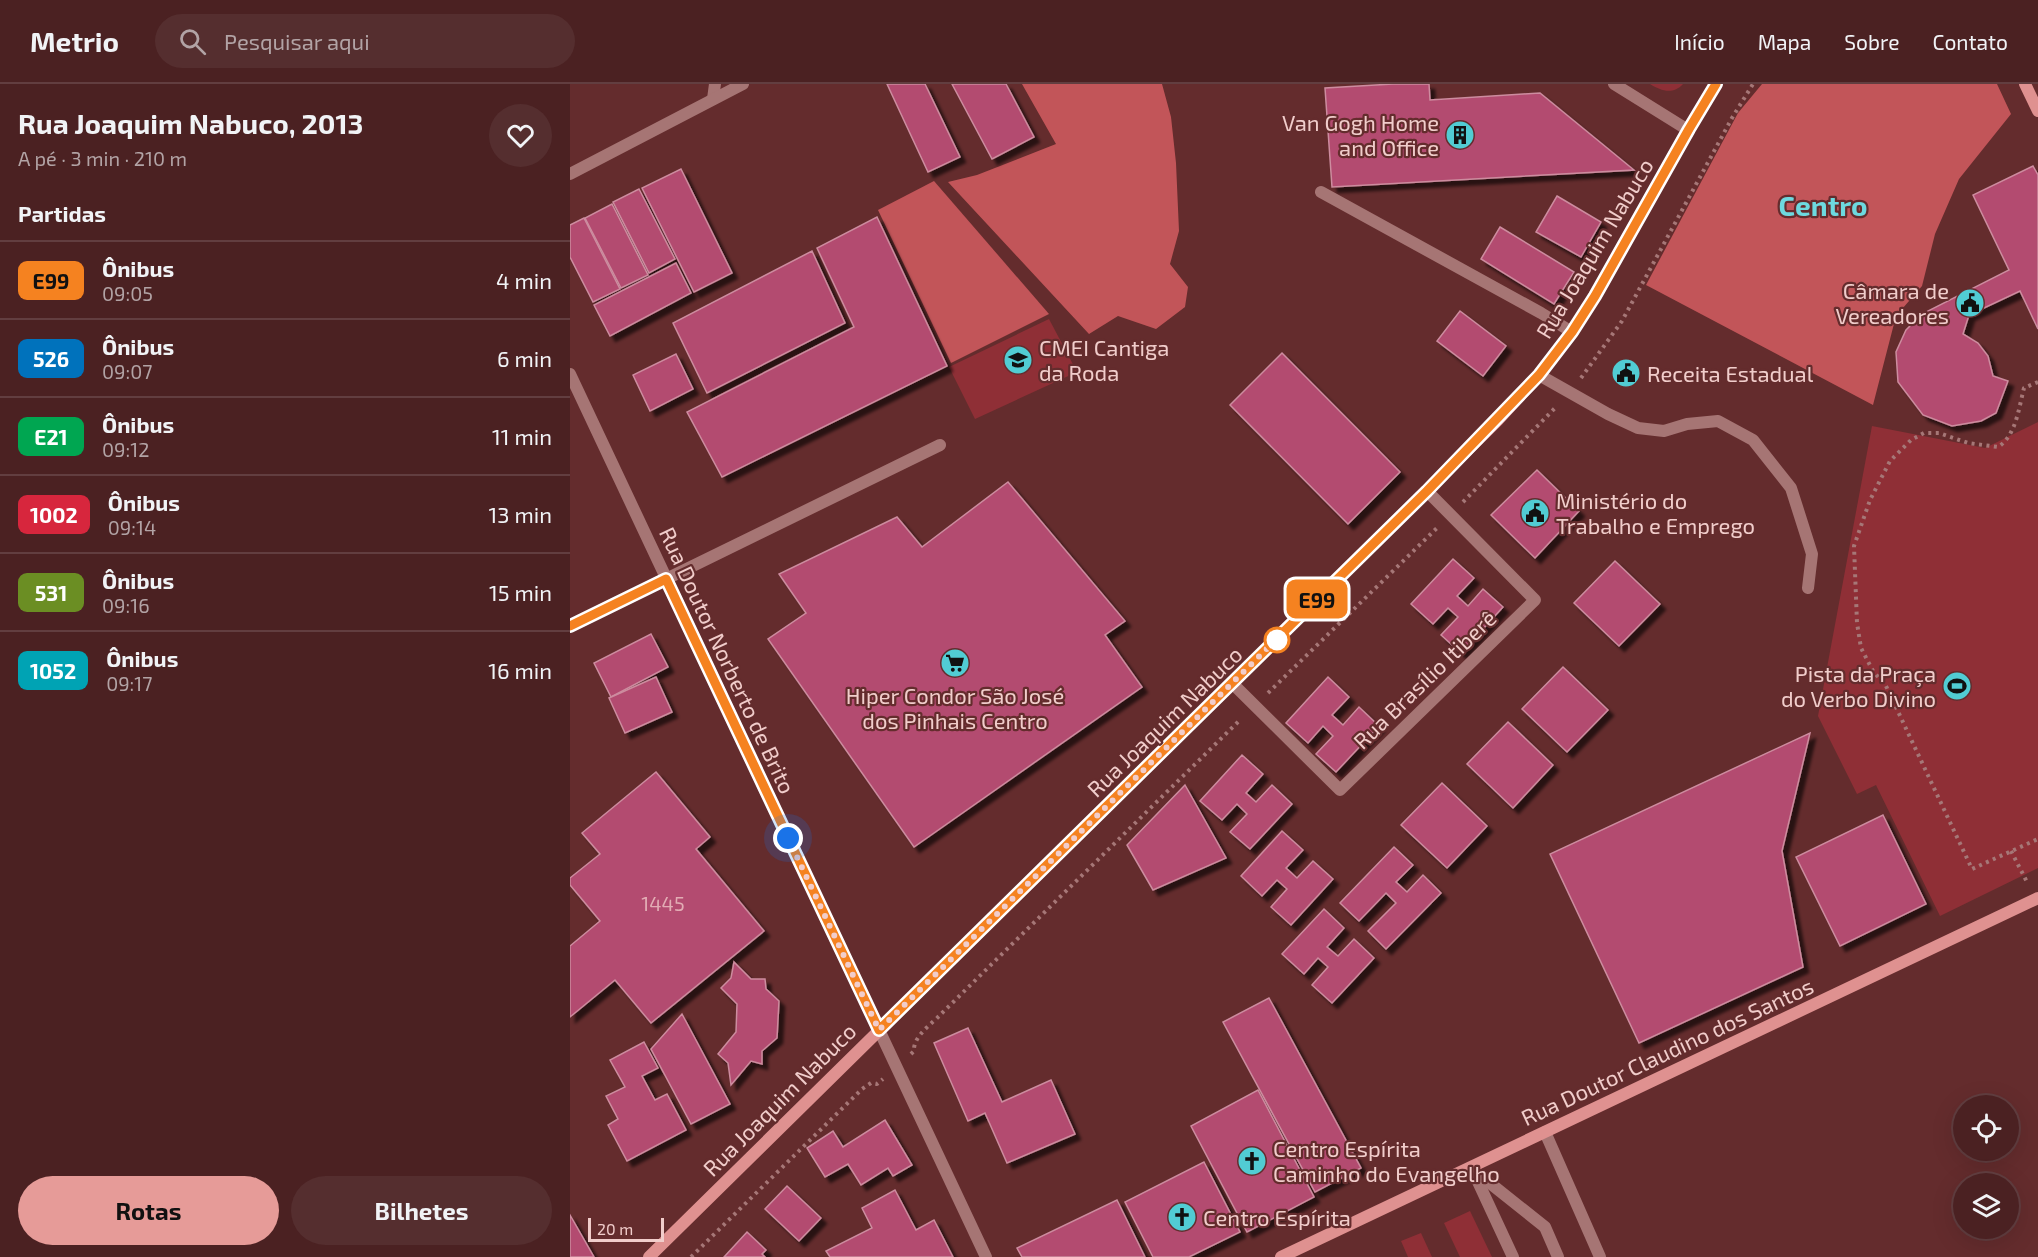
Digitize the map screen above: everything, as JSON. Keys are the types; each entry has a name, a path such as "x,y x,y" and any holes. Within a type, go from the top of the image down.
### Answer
{"main road":[{"name":"Rua Joaquim Nabuco","path":"649,1257 1427,491 1539,375 1572,332 1595,296 1716,84"},
{"path":"2025,84 2038,111"},
{"name":"Rua Doutor Claudino dos Santos","path":"1281,1257 2037,899"}],"street":[{"path":"713,99 715,84"},
{"path":"570,174 743,84"},
{"path":"1614,84 1689,129"},
{"path":"1321,192 1572,332"},
{"name":"Rua Doutor Norberto de Brito","path":"570,374 986,1257"},
{"path":"1539,375 1608,414 1638,428 1664,431 1687,424 1718,421 1753,440 1791,488 1812,554 1808,588"},
{"path":"570,626 940,445"},
{"name":"Rua Brasílio Itiberê","path":"1233,682 1340,790 1535,600 1427,491"},
{"path":"1545,1132 1600,1257"},
{"path":"1471,1168 1513,1257"},
{"path":"1471,1168 1545,1227 1558,1257"}],"path":[{"path":"1462,502 1540,424 1596,359 1622,321 1732,118 1754,84"},
{"path":"2038,382 2024,388 2009,435 1998,447 1984,447 1939,433 1932,433 1924,434 1903,448 1890,460 1870,500 1854,546 1861,648 1873,671 1886,686 1972,868 2038,839"},
{"path":"1269,692 1440,525"},
{"path":"914,1051 918,1038 1240,720"},
{"path":"2011,851 2037,899"},
{"path":"691,1257 862,1089 871,1083 877,1084"}],"shaded area":[{"path":"1022,84 1162,84 1171,117 1176,163 1179,231 1170,264 1188,287 1185,307 1156,329 1118,316 1089,334 948,182 977,175 1056,144"},
{"path":"1650,84 1683,84 1675,90 1667,91"},
{"path":"1762,84 1997,84 2011,114 1959,179 1935,234 1922,286 1896,316 1873,405 1646,285 1738,113"},
{"path":"934,181 1049,314 951,363 878,210"},
{"path":"1049,319 1077,372 975,419 949,367"},
{"path":"2038,422 2038,868 1940,916 1876,785 1857,794 1818,716 1872,426 1985,448"},
{"path":"1470,1211 1492,1257 1460,1257 1444,1223"},
{"path":"1421,1233 1432,1257 1408,1257 1401,1241"}],"building":[{"path":"887,84 925,84 960,157 928,172"},
{"path":"952,84 1006,84 1034,137 992,159"},
{"name":"Van Gogh Home and Office","path":"1429,84 1430,100 1540,93 1634,170 1332,187 1325,88"},
{"name":"Câmara de Vereadores","path":"2033,166 2038,175 2038,329 2020,291 1969,315 1963,334 1978,343 1988,356 1993,376 2008,381 1996,413 1981,421 1952,426 1923,415 1898,382 1896,352 1906,330 1922,314 2009,270 1973,195"},
{"path":"681,169 732,273 694,292 642,188"},
{"path":"639,189 675,259 649,273 613,202"},
{"path":"1557,196 1601,222 1581,257 1536,232"},
{"path":"612,204 648,275 621,288 585,218"},
{"path":"877,217 947,366 722,477 687,412 854,327 817,248"},
{"path":"584,218 620,289 593,302 570,257 570,225"},
{"path":"1500,227 1574,272 1554,304 1481,259"},
{"path":"812,251 845,323 707,393 673,323"},
{"path":"676,263 691,293 610,336 594,305"},
{"path":"1460,311 1506,346 1483,376 1437,341"},
{"path":"1282,353 1400,472 1348,524 1230,405"},
{"path":"676,354 693,389 650,411 633,375"},
{"name":"Ministério do Trabalho e Emprego","path":"1537,470 1579,511 1535,558 1491,515"},
{"name":"Hiper Condor São José dos Pinhais Centro","path":"1008,482 1125,621 1105,635 1142,687 914,847 768,639 806,613 779,574 897,517 922,547"},
{"path":"1453,559 1474,578 1457,596 1468,606 1483,589 1503,607 1461,653 1441,635 1458,617 1448,608 1433,624 1411,604"},
{"path":"1615,561 1660,604 1619,646 1574,603"},
{"path":"651,634 668,667 611,697 594,663"},
{"path":"1563,667 1608,710 1567,752 1522,709"},
{"path":"656,677 672,712 625,733 609,698"},
{"path":"1328,677 1349,697 1332,715 1343,725 1359,707 1379,726 1336,772 1316,754 1333,736 1323,726 1308,743 1286,723"},
{"path":"1508,722 1553,765 1513,808 1467,764"},
{"path":"1810,733 1782,851 1803,967 1639,1043 1550,854"},
{"path":"1242,755 1263,774 1246,793 1256,802 1272,785 1292,804 1250,849 1230,832 1247,814 1237,804 1222,820 1200,801"},
{"path":"656,772 710,837 696,849 764,931 651,1023 615,980 570,1017 570,946 600,921 570,885 570,878 600,854 582,833"},
{"path":"1442,783 1487,826 1447,868 1401,825"},
{"path":"1185,785 1226,858 1153,890 1127,845"},
{"path":"1883,815 1926,904 1840,946 1796,857"},
{"path":"1282,831 1303,850 1286,868 1297,878 1313,861 1333,879 1291,925 1271,907 1287,889 1277,880 1262,896 1241,876"},
{"path":"1394,847 1413,865 1396,882 1407,892 1423,875 1441,893 1386,949 1368,931 1396,903 1386,893 1359,921 1340,903"},
{"path":"1324,909 1344,928 1327,947 1338,956 1354,939 1374,958 1332,1003 1312,985 1328,967 1318,958 1304,974 1282,954"},
{"path":"734,962 751,979 765,979 766,989 779,1001 777,1038 762,1051 762,1064 751,1061 731,1085 728,1063 718,1054 736,1032 737,1004 721,988 731,978"},
{"path":"1269,998 1361,1168 1315,1192 1223,1022"},
{"path":"682,1014 730,1104 691,1124 651,1049"},
{"path":"968,1028 1002,1102 1051,1080 1075,1134 1007,1163 985,1113 968,1121 934,1043"},
{"path":"644,1042 658,1068 642,1076 655,1100 667,1094 686,1130 627,1161 608,1125 618,1119 606,1096 625,1087 610,1060"},
{"name":"Centro Espírita Caminho do Evangelho","path":"1258,1090 1314,1197 1247,1232 1191,1126"},
{"path":"885,1120 912,1165 893,1176 888,1168 861,1185 848,1164 825,1177 807,1148 833,1131 843,1147"},
{"name":"Centro Espírita","path":"1204,1162 1240,1232 1189,1257 1153,1257 1125,1202"},
{"path":"787,1186 821,1218 799,1241 765,1209"},
{"path":"895,1190 916,1230 934,1220 953,1257 830,1257 826,1251 872,1228 862,1208"},
{"path":"1117,1200 1145,1257 1022,1257 1017,1248"},
{"path":"570,1215 594,1257 570,1257"},
{"path":"747,1232 766,1250 762,1254 765,1257 724,1257"}],"bus line":[{"name":"E99","path":"570,626 666,579 879,1030 1427,491 1539,375 1572,332 1595,296 1716,84"}],"place":[{"name":"Van Gogh Home and Office","path":"1460,135"},
{"name":"Câmara de Vereadores","path":"1970,303"},
{"name":"CMEI Cantiga da Roda","path":"1018,360"},
{"name":"Receita Estadual","path":"1626,373"},
{"name":"Ministério do Trabalho e Emprego","path":"1535,513"},
{"name":"Hiper Condor São José dos Pinhais Centro","path":"955,663"},
{"name":"Pista da Praça do Verbo Divino","path":"1957,686"},
{"name":"Centro Espírita Caminho do Evangelho","path":"1252,1161"},
{"name":"Centro Espírita","path":"1182,1217"}],"district":[{"name":"Centro","path":"1823,205"}],"route":[{"path":"788,838 879,1030 1283,633 1277,640"}]}
